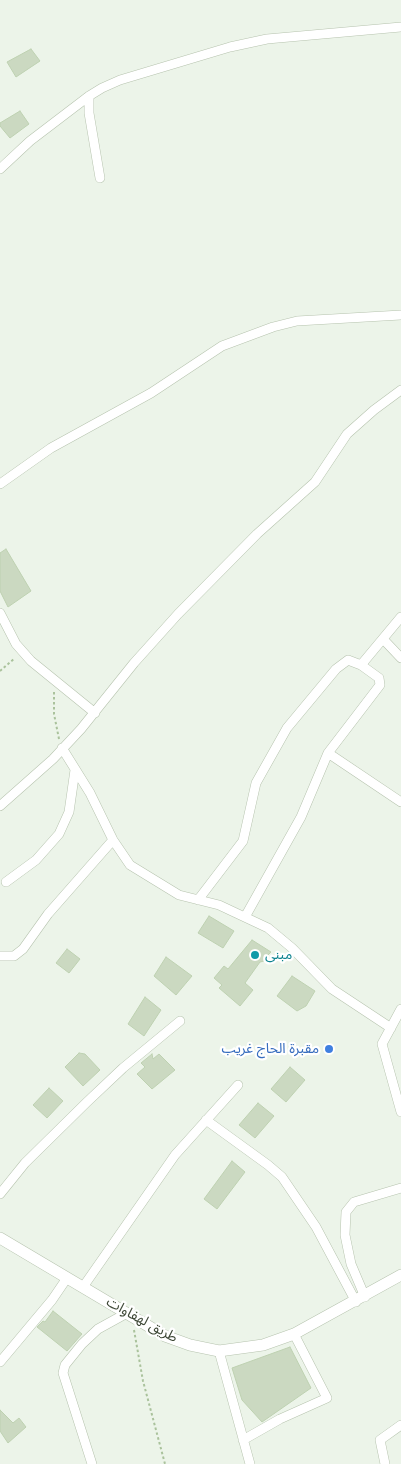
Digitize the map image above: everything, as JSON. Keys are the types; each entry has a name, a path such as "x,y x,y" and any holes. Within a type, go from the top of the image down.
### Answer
{"street":[{"path":"0,169 30,141 89,96 120,80 230,47 289,36 401,27"},
{"path":"89,96 89,113 100,178"},
{"path":"0,484 51,448 151,393 222,346 273,327 297,321 401,315"},
{"path":"0,806 62,748 95,713 134,663 178,614 272,520 315,482 347,434 374,410 401,390"},
{"path":"0,613 31,661 95,713"},
{"path":"361,666 401,617"},
{"path":"383,640 401,658"},
{"path":"198,900 243,841 256,783 286,728 342,664 348,660 379,678 380,686 328,753 301,817 245,918"},
{"path":"62,748 99,809 113,840 130,865 148,878 179,895 219,905 280,937 332,989 391,1028"},
{"path":"328,753 401,802"},
{"path":"6,882 36,860 59,834 69,812 75,770"},
{"path":"0,956 14,956 23,949 48,914 113,840"},
{"path":"401,1009 384,1038 382,1051 401,1112"},
{"path":"0,1194 25,1163 87,1102 123,1068 180,1021"},
{"path":"83,1287 153,1183 175,1155 238,1085"},
{"path":"206,1120 282,1177 361,1299"},
{"path":"361,1299 350,1264 345,1236 346,1212 354,1202 401,1188"},
{"name":"طريق لهفاوات","path":"0,1238 166,1336 190,1345 219,1351 263,1345 294,1334 361,1299 401,1275"},
{"path":"0,1362 52,1300 67,1278"},
{"path":"92,1464 63,1373 65,1365 82,1344 98,1329 131,1316"},
{"path":"243,1440 280,1419 327,1398 294,1334"},
{"path":"219,1351 250,1464"},
{"path":"385,1464 380,1440 401,1425"}],"path":[{"path":"0,671 23,651"},
{"path":"54,690 54,714 62,748"},
{"path":"131,1316 133,1337 165,1464"}],"building":[{"path":"31,49 40,61 16,77 7,62"},
{"path":"20,111 29,124 10,138 0,126 0,123"},
{"path":"6,549 31,591 8,607 0,591 0,553"},
{"path":"209,916 234,931 223,948 198,933"},
{"path":"252,940 271,952 266,957 268,960 260,962 245,983 253,990 240,1006 219,988 222,985 214,978 224,966 228,969"},
{"path":"67,949 80,959 69,973 56,963"},
{"path":"166,957 192,976 176,995 154,976"},
{"path":"292,976 315,991 306,1006 297,1011 277,996"},
{"path":"145,997 161,1010 144,1036 128,1024"},
{"path":"79,1053 85,1054 100,1070 83,1086 65,1067"},
{"path":"152,1054 153,1059 159,1054 175,1070 152,1089 137,1074 145,1067 141,1063"},
{"path":"290,1067 305,1080 286,1102 271,1089"},
{"path":"49,1088 63,1101 47,1118 33,1105"},
{"path":"258,1103 274,1116 255,1138 239,1125"},
{"path":"232,1161 245,1172 217,1209 204,1199"},
{"path":"53,1311 82,1334 67,1351 37,1327 43,1321 45,1322"},
{"path":"290,1347 311,1388 262,1422 242,1400 232,1368"},
{"path":"0,1410 13,1423 19,1418 26,1427 8,1443 0,1431"}],"place":[{"name":"مبنى","path":"255,955"},
{"name":"مقبرة الحاج غريب","path":"329,1049"}]}
